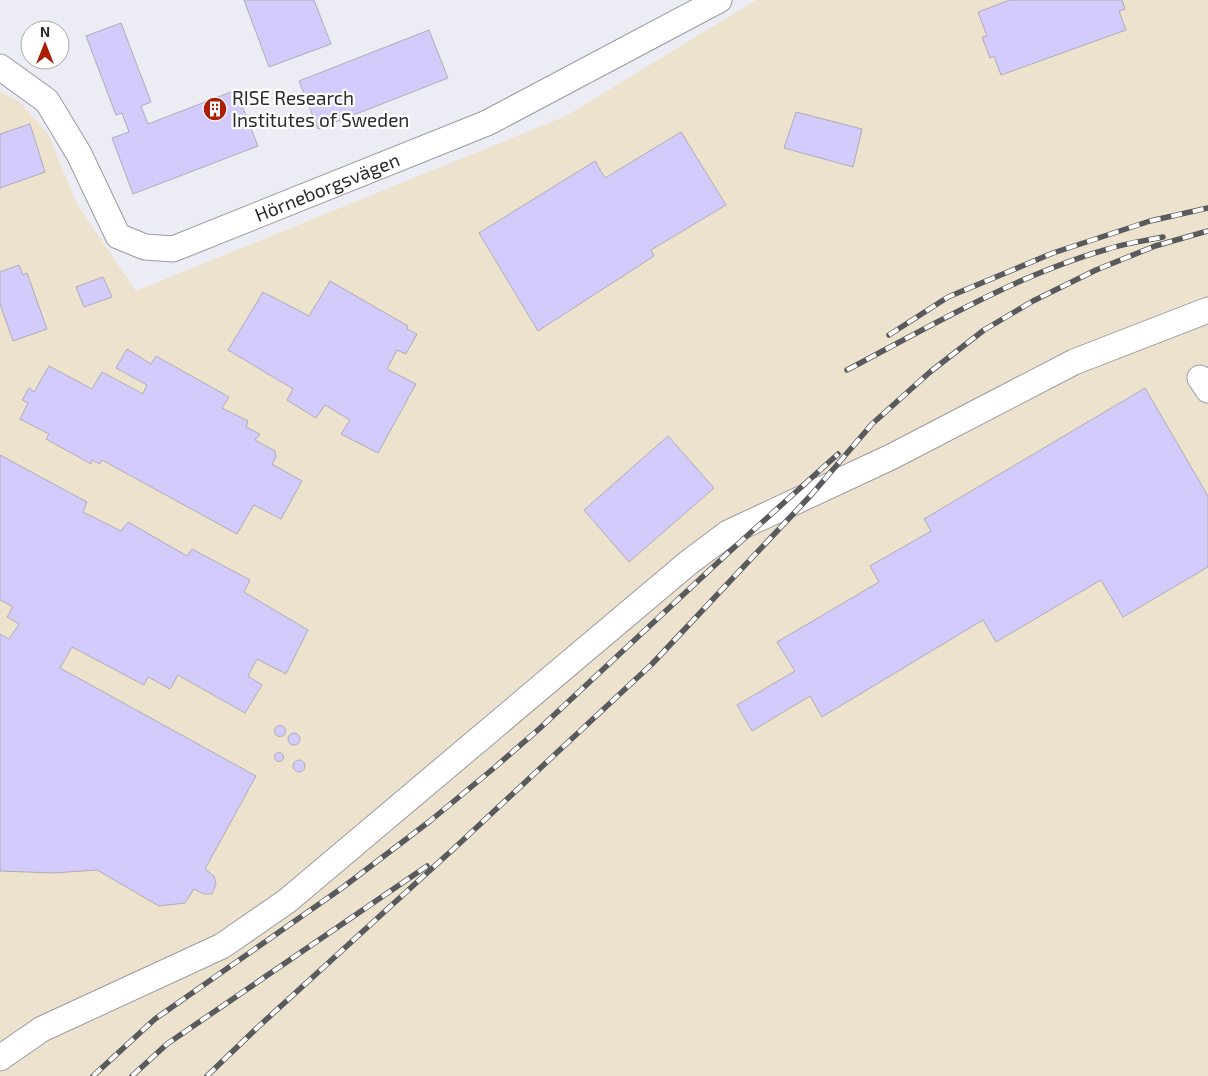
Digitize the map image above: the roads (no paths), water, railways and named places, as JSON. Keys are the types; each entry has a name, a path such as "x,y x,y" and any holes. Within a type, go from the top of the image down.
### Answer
{"street":[{"name":"Hörneborgsvägen","path":"0,67 47,101 79,154 118,236 145,248 172,249 488,123 719,0"},
{"path":"0,1058 42,1029 222,946 287,902 688,563 728,534 891,457 1074,362 1208,310"}],"railway":[{"path":"889,335 948,297 1053,253 1150,221 1208,208"},
{"path":"207,1076 652,664 812,494 872,424 930,372 984,330 1033,301 1096,270 1155,246 1208,231"},
{"path":"847,370 942,319 1040,273 1115,247 1163,237"},
{"path":"93,1076 155,1019 342,888 430,821 494,768 539,729 728,553 838,454"},
{"path":"132,1076 167,1044 427,866"}],"place":[{"name":"RISE Research Institutes of Sweden","path":"215,109"}]}
